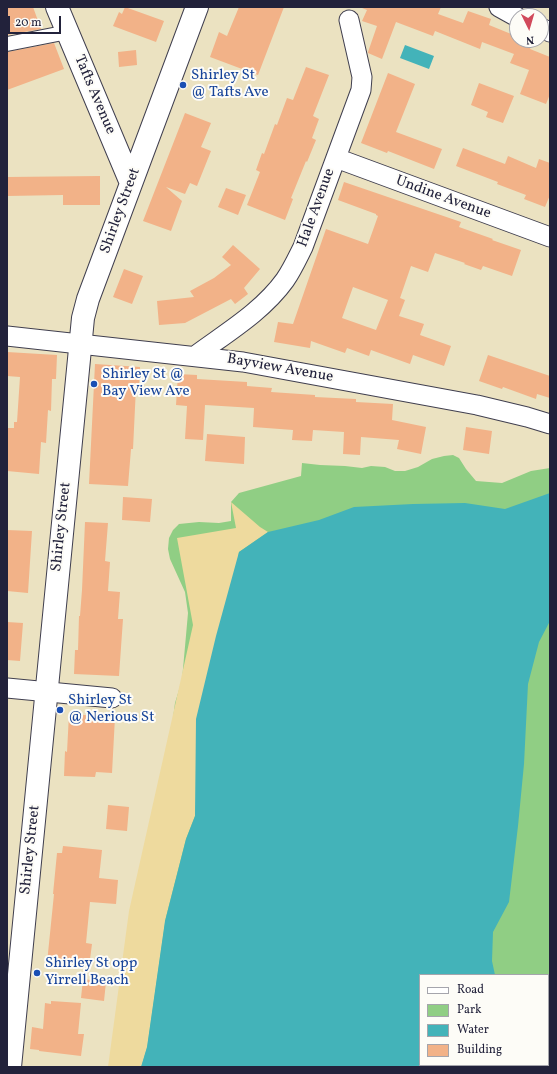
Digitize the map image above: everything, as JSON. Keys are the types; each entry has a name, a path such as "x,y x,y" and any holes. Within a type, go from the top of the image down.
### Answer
{"main road":[{"name":"Tafts Avenue","path":"57,7 131,182"},
{"name":"Shirley Street","path":"10,1067 83,318 88,299 197,7"}],"street":[{"path":"499,7 509,13"},
{"name":"Hale Avenue","path":"195,356 243,321 268,300 292,269 303,247 361,90 362,77 349,20"},
{"path":"7,44 68,32"},
{"name":"Undine Avenue","path":"336,158 550,238"},
{"name":"Bayview Avenue","path":"7,336 243,362 460,401 550,424"},
{"path":"7,688 112,698"}],"green space":[{"path":"453,455 459,458 476,481 502,483 531,471 550,468 550,1067 401,1067 419,1065 549,1066 549,974 425,974 462,839 141,1067 147,1047 165,921 171,733 175,703 182,680 188,613 185,592 170,559 168,549 169,538 173,530 179,524 199,522 219,523 231,521 231,502 239,493 301,476 302,463 362,468 371,466 385,467 395,471 405,471 418,467 432,459"}],"sand":[{"path":"231,502 268,532 239,552 195,816 186,839 165,921 147,1047 141,1067 108,1067 129,911 193,625 177,538 236,528"}],"water":[{"path":"405,45 434,56 429,69 400,58"},
{"path":"550,493 550,621 539,642 528,684 524,764 509,902 493,932 492,961 495,974 419,974 419,1066 450,1066 141,1067 147,1047 165,921 186,839 195,816 196,719 216,636 239,552 268,532 319,520 354,507 465,503 505,509"}],"building":[{"path":"7,7 33,7 41,29 7,35"},
{"path":"125,7 164,21 156,42 113,26 119,12 122,14"},
{"path":"239,7 284,7 258,75 210,57 219,32 227,36"},
{"path":"441,7 438,14 463,23 468,11 491,19 489,25 509,33 509,48 530,48 550,57 550,94 546,104 520,94 529,70 510,63 514,54 482,42 480,49 435,31 433,36 396,22 382,59 368,53 377,26 362,21 367,10 362,8"},
{"path":"54,43 64,69 7,90 7,52"},
{"path":"136,50 137,65 119,67 118,52"},
{"path":"306,67 329,75 313,116 319,119 312,138 316,140 291,198 293,199 285,220 247,205 260,172 256,170 262,153 264,154 275,124 277,125 287,98 293,100"},
{"path":"388,73 415,84 396,132 442,149 434,169 388,151 387,153 361,143"},
{"path":"479,83 514,96 503,123 486,117 488,112 471,105"},
{"path":"185,113 211,123 201,147 211,151 197,186 190,183 185,194 166,187 182,201 171,231 143,221"},
{"path":"463,148 505,164 508,156 536,168 539,159 550,163 550,195 545,207 524,199 526,195 497,184 498,182 456,166"},
{"path":"100,176 100,205 63,205 63,195 7,196 7,177"},
{"path":"344,182 461,222 459,227 521,250 512,276 483,266 481,270 435,253 428,272 411,266 400,298 405,300 399,316 424,324 420,335 451,346 444,366 413,355 410,364 371,350 369,356 347,348 345,353 311,341 310,348 274,342 278,322 293,324 326,229 368,244 378,216 338,200","holes":["353,287 388,300 376,330 342,318"]},
{"path":"226,188 246,195 238,215 218,207"},
{"path":"233,245 260,269 244,288 248,294 235,304 231,299 185,323 159,325 157,301 194,297 190,291 214,278 231,265 222,257"},
{"path":"124,269 143,276 132,304 113,297"},
{"path":"7,352 57,355 56,379 52,379 51,411 48,410 46,443 41,442 39,474 7,471 7,428 14,428 14,422 17,422 20,377 7,376"},
{"path":"488,355 550,376 550,398 537,394 536,399 503,387 502,389 479,381"},
{"path":"95,364 140,367 139,387 136,387 133,449 131,449 128,486 89,484"},
{"path":"178,374 197,375 197,379 247,382 247,386 272,388 271,392 315,395 315,397 356,399 356,402 393,404 392,420 426,427 421,454 397,449 399,440 361,437 360,455 343,454 344,432 313,430 312,441 292,440 293,430 253,427 254,408 205,405 203,440 185,439 187,406 176,405"},
{"path":"466,427 492,431 489,454 463,450"},
{"path":"207,434 245,437 244,464 205,461"},
{"path":"123,497 152,499 150,522 122,520"},
{"path":"85,522 108,523 105,561 110,562 108,591 120,592 118,619 123,619 119,676 74,674 75,650 78,650"},
{"path":"7,530 32,531 28,593 7,591"},
{"path":"7,622 23,623 20,661 7,660"},
{"path":"69,714 115,717 112,773 96,772 95,777 64,776"},
{"path":"108,805 129,807 127,831 106,829"},
{"path":"63,846 102,850 99,878 118,880 116,904 90,902 86,943 92,944 89,967 47,963 57,853 62,853"},
{"path":"83,979 106,982 104,1001 81,998"},
{"path":"51,1001 81,1003 78,1034 84,1034 81,1056 30,1049 32,1027 43,1029 45,1003 51,1004"}],"place":[{"name":"Shirley St @ Tafts Ave","path":"183,85"},
{"name":"Shirley St @ Bay View Ave","path":"94,384"},
{"name":"Shirley St @ Nerious St","path":"60,710"},
{"name":"Shirley St opp Yirrell Beach","path":"37,973"}]}
